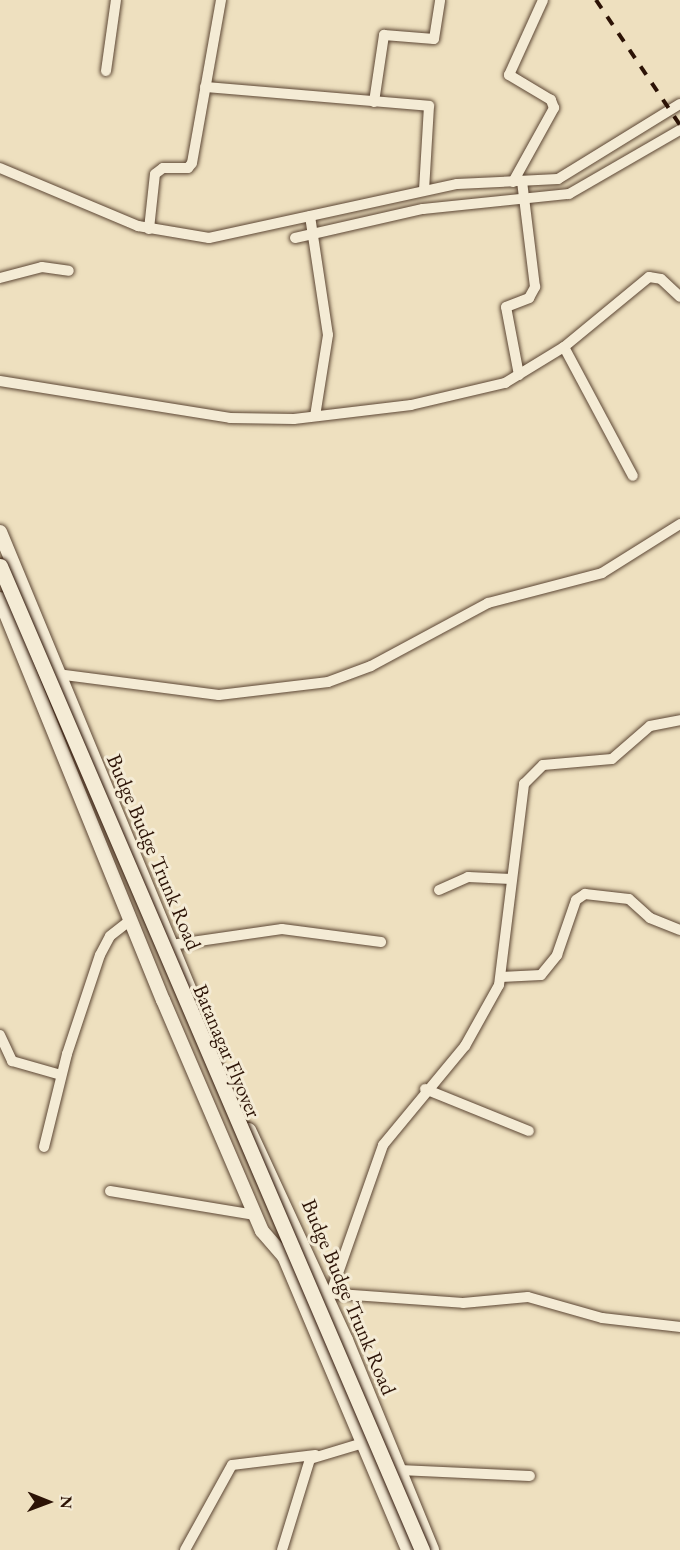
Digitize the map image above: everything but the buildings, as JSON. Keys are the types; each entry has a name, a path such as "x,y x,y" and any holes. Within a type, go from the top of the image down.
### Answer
{"main road":[{"name":"Batanagar Flyover","path":"0,566 422,1550"}],"street":[{"path":"106,71 116,0"},
{"path":"149,229 158,169 191,166 221,0"},
{"path":"374,102 384,35 434,39 440,0"},
{"path":"519,375 505,315 506,307 529,298 535,287 521,190 554,108 551,100 509,75 543,0"},
{"path":"205,87 431,109 424,190"},
{"path":"295,238 521,190 568,175 680,104"},
{"path":"0,168 149,229 209,238 424,190 521,190 569,194 680,130"},
{"path":"310,216 328,335 315,416"},
{"path":"0,278 42,267 69,271"},
{"path":"0,381 76,390 185,413 315,416 436,402 519,375 564,347 649,278 662,279 680,297"},
{"path":"564,347 633,476"},
{"path":"57,674 219,694 328,682 371,666 488,603 602,573 680,524"},
{"name":"Budge Budge Trunk Road","path":"0,532 171,945 328,1293 432,1550"},
{"name":"Budge Budge Trunk Road","path":"0,599 129,921 255,1215 284,1256 408,1550"},
{"path":"328,1293 383,1145 425,1089 465,1046 501,977 517,810 533,770 554,762 612,759 650,726 680,720"},
{"path":"439,890 468,877 511,879"},
{"path":"501,977 541,975 557,955 576,900 585,894 629,899 650,918 680,930"},
{"path":"44,1147 61,1075 100,955 110,936 129,921"},
{"path":"171,945 282,929 381,942"},
{"path":"0,1035 12,1061 61,1075"},
{"path":"425,1089 529,1131"},
{"path":"110,1191 255,1215"},
{"path":"303,1302 328,1293 463,1302 528,1297 602,1318 680,1327"},
{"path":"185,1550 232,1465 315,1455 363,1443"},
{"path":"282,1550 315,1455"},
{"path":"399,1470 530,1476"}],"railway":[{"path":"596,0 680,125"}]}
